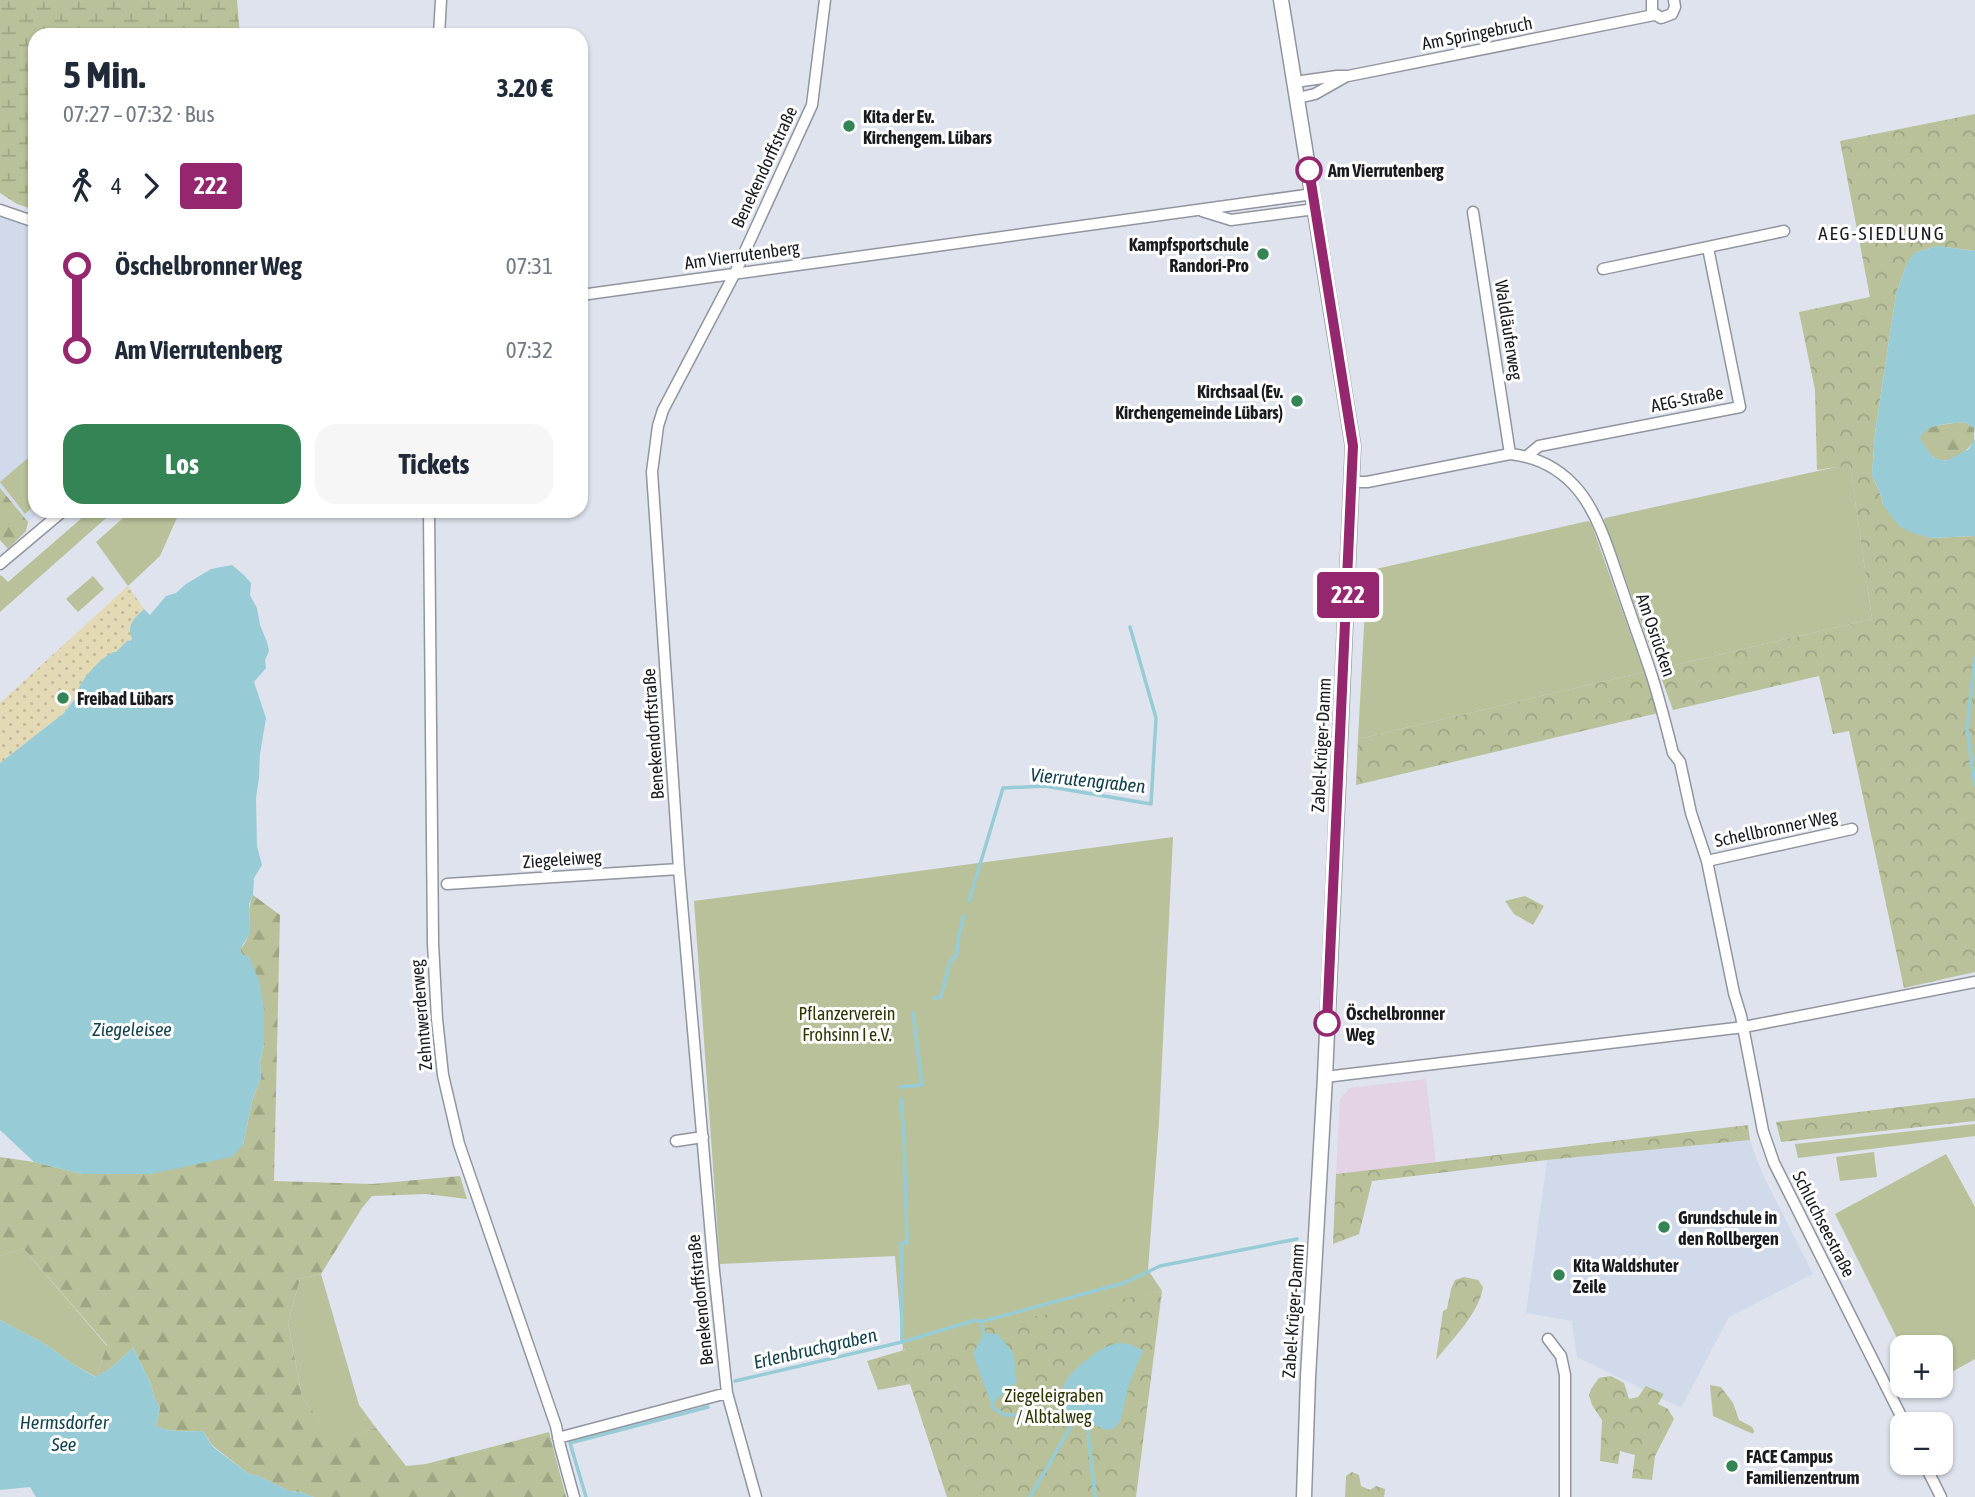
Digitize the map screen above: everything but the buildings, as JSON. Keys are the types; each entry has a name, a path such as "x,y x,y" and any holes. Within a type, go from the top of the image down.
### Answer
{"street":[{"path":"439,28 441,0"},
{"name":"Benekendorffstraße","path":"756,1497 727,1393 679,869 652,472 658,426 663,410 735,273 812,105 825,0"},
{"name":"Zabel-Krüger-Damm","path":"1282,0 1353,446 1304,1497"},
{"path":"1652,0 1650,8 1654,15"},
{"name":"Am Springebruch","path":"1295,82 1348,76 1654,15 1669,17 1674,11 1674,0"},
{"name":"Am Springebruch","path":"1298,98 1315,94 1348,76"},
{"name":"Am Vierrutenberg","path":"588,294 1199,210 1231,220 1314,201"},
{"path":"0,210 28,220"},
{"name":"Waldläuferweg","path":"1473,212 1510,454"},
{"path":"1603,269 1784,231"},
{"name":"AEG-Straße","path":"1527,456 1539,446 1740,407 1708,248"},
{"name":"Am Osrücken","path":"1353,482 1367,482 1510,454 1527,456 1550,466 1579,491 1591,509 1614,568 1650,670 1674,752 1680,762 1691,813 1707,861 1734,993 1744,1027"},
{"path":"0,564 55,518"},
{"name":"Zehntwerderweg","path":"429,518 433,943 437,1027 443,1075 459,1144 556,1426 574,1497"},
{"name":"Schellbronner Weg","path":"1707,861 1852,830"},
{"name":"Ziegeleiweg","path":"447,884 679,869"},
{"path":"1325,1077 1744,1027 1975,982"},
{"name":"Schluchseestraße","path":"1744,1027 1763,1131 1774,1163 1899,1412"},
{"path":"676,1141 703,1137"},
{"path":"1548,1339 1561,1356 1565,1375 1565,1497"},
{"path":"558,1438 727,1393"},
{"path":"1930,1475 1941,1497"}],"shaded area":[{"path":"0,216 28,224 28,518 33,518 28,522 0,488"},
{"path":"1426,1079 1436,1162 1336,1174 1340,1099 1350,1088"},
{"name":"Grundschule in den Rollbergen","path":"1750,1140 1765,1179 1813,1274 1729,1317 1681,1408 1577,1357 1572,1321 1526,1313 1547,1160"}],"green space":[{"path":"0,0 237,0 239,28 28,28 28,208 0,193"},
{"path":"1975,114 1975,251 1938,246 1916,252 1906,266 1896,294 1875,433 1872,475 1883,505 1930,538 1975,536 1975,972 1904,988 1849,731 1833,734 1819,676 1673,710 1658,669 1872,619 1850,465 1817,470 1815,390 1799,312 1870,297 1840,141"},
{"path":"1965,422 1974,428 1974,442 1955,458 1937,459 1922,445 1920,436 1925,430"},
{"path":"28,458 28,511 25,514 0,482"},
{"path":"1850,464 1872,619 1658,669 1605,518"},
{"path":"0,488 28,522 26,531 8,549 0,540"},
{"path":"82,518 106,518 0,612 0,576 8,582"},
{"path":"123,518 177,518 160,556 128,586 96,542"},
{"path":"1588,521 1591,523 1644,672 1358,739 1367,571"},
{"path":"93,576 104,589 78,612 66,599"},
{"path":"1644,672 1658,713 1356,785 1358,739"},
{"name":"Pflanzerverein Frohsinn I e.V.","path":"1173,837 1159,1122 1148,1270 1162,1291 903,1350 895,1256 720,1264 694,901"},
{"path":"253,895 280,915 274,1181 372,1184 460,1176 467,1199 426,1194 372,1196 321,1274 300,1279 288,1322 302,1397 336,1442 376,1428 406,1466 426,1464 549,1432 566,1497 314,1497 289,1491 249,1474 213,1446 203,1431 173,1431 156,1426 160,1408 133,1348 111,1368 96,1377 107,1345 23,1248 0,1256 0,1157 82,1174 150,1174 243,1145 253,1097 261,1078 260,1062 264,1045 264,1010 240,949 248,936 249,909"},
{"path":"1525,896 1544,906 1533,925 1514,914 1505,901"},
{"path":"1975,1098 1975,1121 1781,1142 1776,1122"},
{"path":"1975,1124 1975,1136 1798,1158 1795,1144"},
{"path":"1748,1125 1750,1140 1372,1181 1359,1234 1333,1244 1336,1174"},
{"path":"1874,1152 1877,1177 1840,1181 1836,1157"},
{"path":"1946,1154 1975,1207 1975,1359 1953,1371 1953,1335 1896,1335 1835,1214"},
{"path":"23,1248 107,1346 96,1377 47,1345 0,1320 0,1256"},
{"path":"321,1274 359,1405 376,1428 336,1443 302,1397 288,1322 300,1279"},
{"path":"1464,1277 1478,1280 1483,1287 1480,1297 1471,1316 1436,1360 1443,1311 1447,1309 1455,1280"},
{"name":"Ziegeleigraben / Albtalweg","path":"1162,1291 1136,1497 947,1497 910,1384 878,1390 867,1361 982,1327"},
{"path":"1611,1376 1624,1383 1629,1399 1638,1397 1646,1386 1664,1394 1658,1404 1668,1409 1674,1419 1655,1456 1652,1480 1632,1478 1635,1455 1620,1451 1618,1464 1600,1461 1602,1420 1589,1395 1599,1378"},
{"path":"1710,1385 1721,1387 1733,1403 1739,1420 1752,1427 1753,1434 1713,1416"},
{"path":"1352,1472 1359,1475 1361,1486 1370,1490 1376,1486 1385,1489 1384,1497 1345,1497 1346,1476"}],"sand":[{"path":"128,586 144,609 132,622 130,641 128,640 80,691 64,713 0,763 0,703"}],"water":[{"path":"1938,246 1975,251 1975,433 1974,428 1965,422 1952,423 1932,427 1920,439 1933,457 1945,461 1969,449 1975,439 1975,536 1930,538 1900,527 1883,505 1872,475 1875,433 1896,294 1910,258 1916,252"},
{"name":"Ziegeleisee","path":"232,565 251,583 250,595 257,608 269,651 265,660 266,668 254,682 266,718 256,798 257,846 262,865 254,878 253,895 249,904 250,934 240,949 242,954 249,957 259,980 264,1010 264,1045 260,1062 261,1078 253,1097 243,1145 232,1157 150,1174 82,1174 34,1162 0,1130 0,763 64,713 93,668 132,639 131,626 144,609 150,615 166,596 176,593 211,569"},
{"name":"Hermsdorfer See","path":"0,1320 47,1345 95,1377 111,1368 133,1348 160,1408 156,1426 174,1431 203,1431 213,1447 249,1474 289,1491 314,1497 36,1497 30,1487 0,1490"},
{"path":"984,1333 997,1334 1013,1352 1017,1382 997,1399 992,1407 973,1354"},
{"path":"1118,1343 1143,1350 1129,1385 1120,1422 1113,1429 1107,1430 1090,1423 1073,1423 1058,1413 1063,1388 1070,1376 1096,1353"}],"waterway":[{"name":"Vierrutengraben","path":"969,901 1003,788 1045,786 1151,804 1156,718 1130,627"},
{"path":"1975,658 1967,729 1975,785"},
{"name":"Vierrutengraben","path":"934,998 941,997 950,962 957,955 964,916"},
{"name":"Vierrutengraben","path":"900,1087 922,1085 913,1013"},
{"name":"Vierrutengraben","path":"901,1099 907,1243 901,1243 902,1342"},
{"name":"Erlenbruchgraben","path":"735,1381 902,1342 976,1320 980,1322 1124,1283 1160,1266 1297,1239"},
{"path":"982,1326 984,1335"},
{"path":"993,1402 992,1407 1005,1415 1061,1414"},
{"path":"586,1497 570,1443 708,1407"},
{"path":"1030,1497 1073,1423 1072,1419"},
{"path":"1084,1420 1087,1423 1095,1497"}],"bus line":[{"name":"222","path":"1309,170 1353,446 1327,1023"}],"place":[{"name":"Kita der Ev. Kirchengem. Lübars","path":"849,126"},
{"name":"Am Vierrutenberg","path":"1309,170"},
{"name":"Kampfsportschule Randori-Pro","path":"1263,254"},
{"name":"Kirchsaal (Ev. Kirchengemeinde Lübars)","path":"1297,401"},
{"name":"Freibad Lübars","path":"63,698"},
{"name":"Öschelbronner Weg","path":"1327,1023"},
{"name":"Grundschule in den Rollbergen","path":"1664,1227"},
{"name":"Kita Waldshuter Zeile","path":"1559,1275"},
{"name":"FACE Campus Familienzentrum","path":"1732,1466"}],"district":[{"name":"AEG-SIEDLUNG","path":"1882,233"}]}
